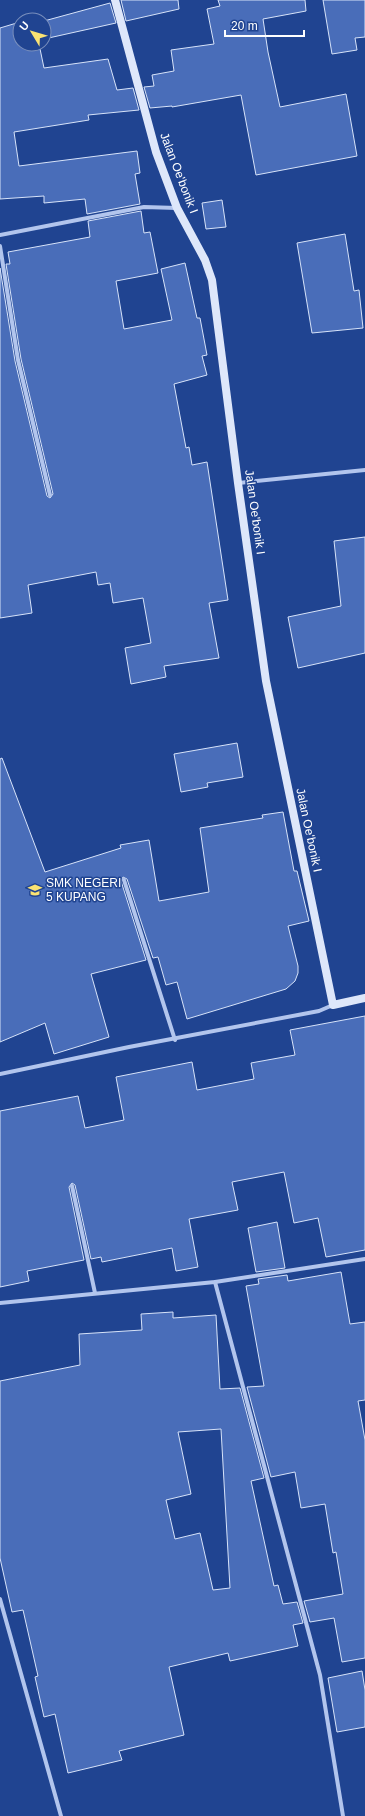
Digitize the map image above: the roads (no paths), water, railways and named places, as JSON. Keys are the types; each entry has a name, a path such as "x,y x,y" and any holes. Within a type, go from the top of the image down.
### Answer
{"street":[{"name":"Jalan Oe'bonik I","path":"114,0 156,152 177,208 205,260 212,280 238,484 266,681 333,1005"},
{"path":"0,235 144,207 177,208"},
{"path":"0,246 18,360 50,495"},
{"path":"238,484 365,470"},
{"path":"124,880 175,1040"},
{"path":"0,1074 129,1047 175,1040 319,1011 333,1005 365,998"},
{"path":"72,1186 95,1293"},
{"path":"0,1303 215,1282 365,1259"},
{"path":"215,1282 320,1675 343,1816"},
{"path":"0,1599 61,1816"}],"place":[{"name":"SMK NEGERI 5 KUPANG","path":"35,890"}]}
